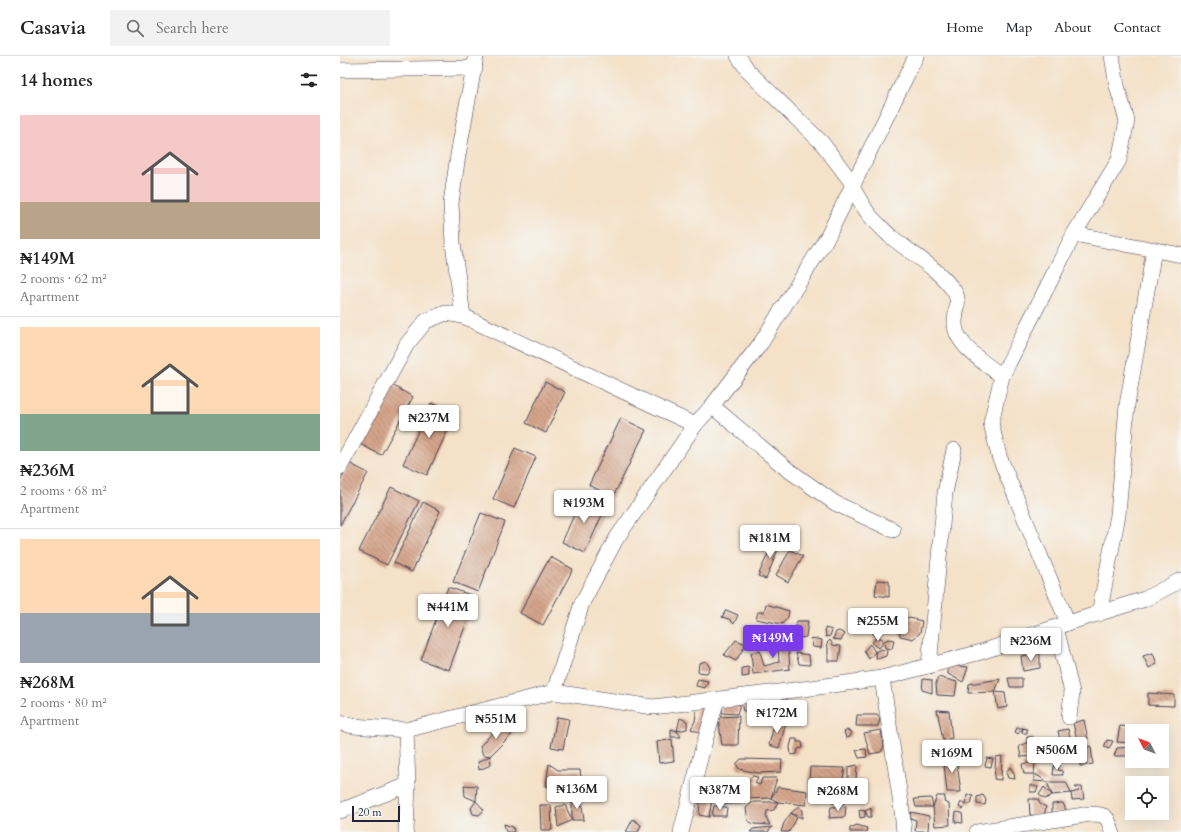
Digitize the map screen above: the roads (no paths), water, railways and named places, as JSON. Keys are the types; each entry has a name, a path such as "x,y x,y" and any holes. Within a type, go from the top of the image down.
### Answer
{"street":[{"path":"738,56 749,72 822,143 853,186 868,213 890,235 937,273 955,292 958,302 954,323 955,330 972,354 1002,376"},
{"path":"554,692 582,603 616,538 695,425 712,406 762,342 828,236 916,56"},
{"path":"1069,717 1072,692 1062,625 999,456 991,423 1002,376 1074,234 1119,160 1127,121 1117,86 1112,56"},
{"path":"340,70 476,62 458,155 451,203 453,243 463,316"},
{"path":"1074,234 1181,255"},
{"path":"1099,614 1118,515 1127,405 1154,250"},
{"path":"340,467 407,344 426,321 446,313 463,316 695,425"},
{"path":"712,406 787,469 835,504 894,530"},
{"path":"929,666 945,493 954,450"},
{"path":"340,723 353,726 406,730 554,692 653,707 882,678 981,652 1145,599 1181,580"},
{"path":"882,678 904,832"},
{"path":"681,832 717,700"},
{"path":"406,730 408,785 406,832"},
{"path":"340,811 408,785"},
{"path":"977,832 1090,814 1102,814 1105,816 1109,821 1112,832"}]}
